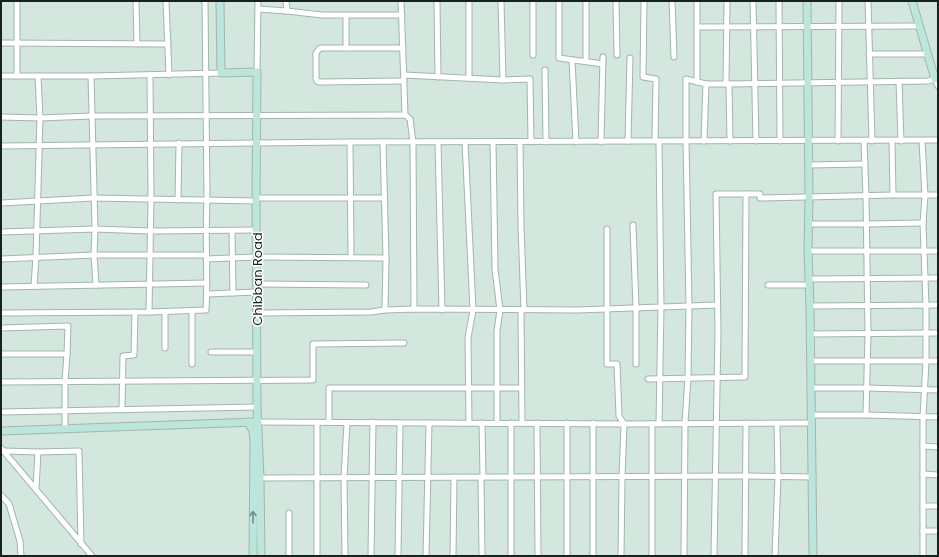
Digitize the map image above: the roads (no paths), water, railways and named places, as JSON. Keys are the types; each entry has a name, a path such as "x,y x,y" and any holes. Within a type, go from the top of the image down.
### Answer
{"street":[{"path":"17,1 17,76"},
{"path":"136,1 137,44"},
{"path":"166,1 169,75"},
{"path":"1,313 165,312 206,310 207,283 205,231 207,200 207,117 205,73 205,1"},
{"path":"220,1 221,73"},
{"name":"Chibban Road","path":"258,1 256,230 257,407 261,556"},
{"path":"286,1 287,11"},
{"path":"401,1 405,115"},
{"path":"437,1 438,77"},
{"path":"469,1 469,78"},
{"path":"501,1 502,80"},
{"path":"533,1 533,55"},
{"path":"559,1 559,58 603,64"},
{"path":"586,1 586,61"},
{"path":"616,1 617,54"},
{"path":"644,1 643,77 656,79 661,307 658,424"},
{"path":"672,1 674,57"},
{"path":"697,1 697,82"},
{"path":"727,1 726,27 730,141"},
{"path":"753,1 756,141"},
{"path":"779,1 780,141"},
{"path":"807,1 809,141 808,251 810,282 810,388 812,423 812,556"},
{"path":"838,141 839,1"},
{"path":"868,1 872,141"},
{"path":"684,556 685,423 688,377 689,306 686,79 706,84 937,81 912,1"},
{"path":"258,9 322,15 402,15"},
{"path":"346,16 346,48"},
{"path":"698,27 919,26"},
{"path":"1,43 168,44"},
{"path":"402,48 320,48 317,51 317,81 438,77 502,80 530,79 531,142"},
{"path":"869,54 928,54"},
{"path":"600,142 603,57"},
{"path":"628,142 630,58"},
{"path":"572,60 576,142"},
{"path":"545,70 546,142"},
{"path":"1,76 169,75 257,72"},
{"path":"149,312 151,200 150,75"},
{"path":"34,286 40,118 38,76"},
{"path":"92,76 95,229 94,255 96,285"},
{"path":"900,82 901,141"},
{"path":"704,141 706,84"},
{"path":"1,117 405,115 410,119 413,142 414,309"},
{"path":"1,146 350,142 938,140"},
{"path":"864,141 868,334 866,415"},
{"path":"892,141 893,195"},
{"path":"922,141 925,196 923,223 926,305 926,361 923,417 923,556"},
{"path":"350,142 351,258"},
{"path":"383,142 386,258 385,310"},
{"path":"438,142 442,310"},
{"path":"464,142 473,310 468,338 469,423"},
{"path":"493,142 495,268 500,310 497,331 497,423"},
{"path":"520,142 523,310 521,388 522,423"},
{"path":"178,200 179,144"},
{"path":"809,165 864,164"},
{"path":"714,556 718,304 716,194 760,194 760,198 938,195"},
{"path":"648,379 745,377 746,194"},
{"path":"1,203 94,198 151,200 256,200 384,198"},
{"path":"808,224 923,223"},
{"path":"632,225 636,308 636,364"},
{"path":"1,232 95,229 150,231 256,230"},
{"path":"607,229 607,364 617,364 620,416 624,424 621,556"},
{"path":"232,230 233,293"},
{"path":"808,251 938,250"},
{"path":"1,259 94,255 233,258 386,258"},
{"path":"768,285 866,278 938,278"},
{"path":"1,287 207,283"},
{"path":"257,284 366,285"},
{"path":"207,294 257,292"},
{"path":"257,313 371,312 414,309 606,309 718,304"},
{"path":"810,306 938,305"},
{"path":"192,311 192,364"},
{"path":"122,409 124,381 123,356 134,355 135,312"},
{"path":"165,312 165,348"},
{"path":"1,328 68,326 65,382 65,428"},
{"path":"810,334 938,333"},
{"path":"1,382 313,380 314,344 404,343"},
{"path":"211,352 257,352"},
{"path":"1,354 67,354"},
{"path":"810,361 938,361"},
{"path":"328,422 328,388 521,388"},
{"path":"810,388 938,390"},
{"path":"1,412 257,407"},
{"path":"811,415 938,417"},
{"path":"1,430 248,422 624,424 812,423"},
{"path":"248,422 253,431 254,442 253,556"},
{"path":"317,422 317,556"},
{"path":"371,556 374,422"},
{"path":"345,556 344,478 347,423"},
{"path":"398,556 400,423"},
{"path":"426,556 429,423"},
{"path":"482,423 482,556"},
{"path":"511,423 511,556"},
{"path":"537,423 538,556"},
{"path":"567,423 567,556"},
{"path":"593,423 593,556"},
{"path":"745,556 746,423"},
{"path":"652,424 652,556"},
{"path":"775,556 778,477 777,424"},
{"path":"923,446 938,447"},
{"path":"3,450 38,452 79,451 81,544"},
{"path":"3,450 92,556"},
{"path":"36,489 38,452"},
{"path":"923,474 938,475"},
{"path":"453,556 454,477"},
{"path":"260,478 812,477"},
{"path":"1,495 9,504 20,541 21,556"},
{"path":"923,506 938,506"},
{"path":"288,513 289,556"},
{"path":"923,531 938,531"}]}
